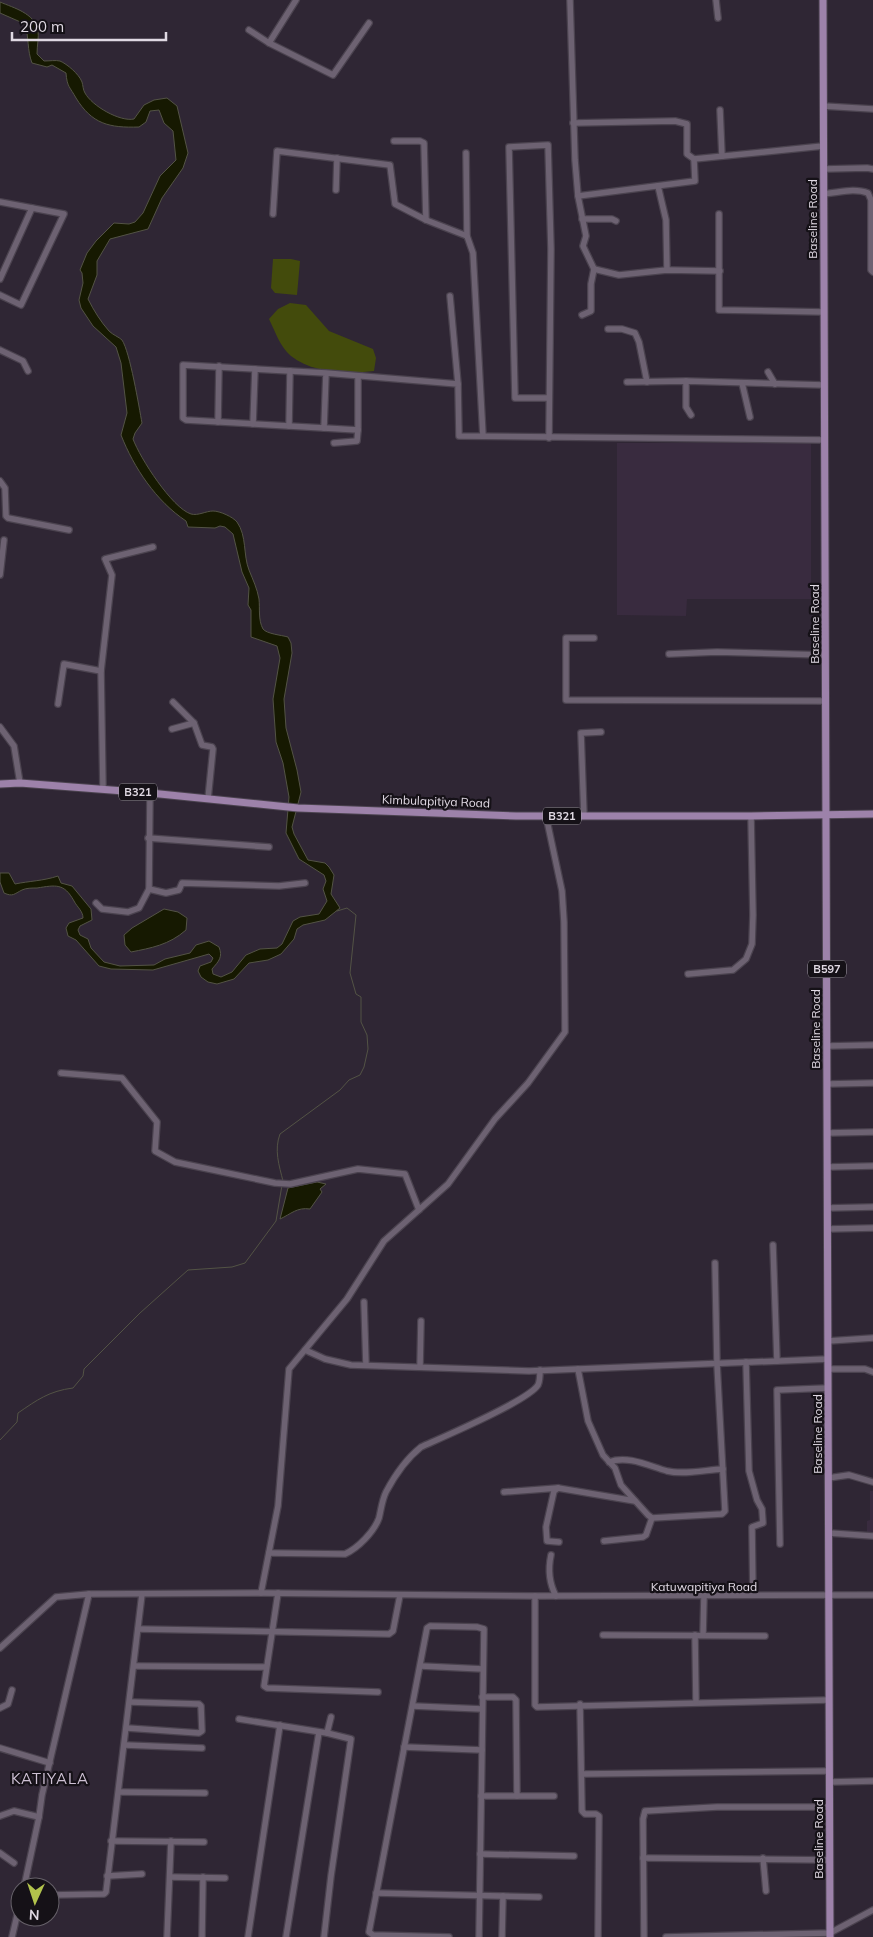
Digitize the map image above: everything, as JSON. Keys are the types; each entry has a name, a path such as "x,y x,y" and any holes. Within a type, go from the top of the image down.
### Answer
{"main road":[{"name":"Baseline Road","path":"823,0 830,1935"},
{"name":"Kimbulapitiya Road","path":"0,784 20,783 150,793 298,808 546,816 873,814"}],"street":[{"path":"269,43 296,0"},
{"path":"570,0 573,123 578,196 586,236 583,246 594,269 591,284 591,311 582,315"},
{"path":"716,0 718,18"},
{"path":"249,30 269,43 333,75 369,23"},
{"path":"823,106 873,108"},
{"path":"720,110 722,156"},
{"path":"573,123 676,121 686,124 687,154 694,159 824,146"},
{"path":"394,142 420,141 424,143 426,220"},
{"path":"548,398 515,398 509,147 548,145 551,249 549,438"},
{"path":"273,214 277,151 390,165 395,204 426,220 467,236"},
{"path":"466,153 467,236 473,253 482,436"},
{"path":"336,190 337,158"},
{"path":"578,196 694,181 694,159"},
{"path":"824,169 873,169"},
{"path":"658,186 666,220 667,270"},
{"path":"824,194 842,191 863,191 868,193 871,200 871,270 873,272"},
{"path":"0,210 2,202 64,214 21,305 0,295"},
{"path":"0,279 32,208"},
{"path":"719,214 719,310 824,312"},
{"path":"582,219 612,219 616,221"},
{"path":"594,269 619,275 667,270 720,271"},
{"path":"450,296 458,384 458,436 824,440"},
{"path":"608,329 622,329 636,333 647,382"},
{"path":"0,350 23,361 28,371"},
{"path":"358,430 186,420 183,418 183,365 326,373 458,384"},
{"path":"218,422 220,366"},
{"path":"253,424 255,369"},
{"path":"289,426 290,371"},
{"path":"768,372 775,384"},
{"path":"324,428 326,373"},
{"path":"334,443 357,441 358,376"},
{"path":"627,382 686,381 824,385"},
{"path":"686,381 686,407 691,416"},
{"path":"742,383 750,417"},
{"path":"0,481 5,488 6,516 8,518 69,530"},
{"path":"0,575 4,540"},
{"path":"104,790 101,671 112,575 105,560 153,547"},
{"path":"594,638 566,638 566,700 826,701"},
{"path":"669,654 717,652 825,655"},
{"path":"58,704 64,664 101,671"},
{"path":"173,702 194,723 202,745 213,748 208,800"},
{"path":"172,729 194,723"},
{"path":"0,726 14,746 20,783"},
{"path":"584,816 581,733 601,732"},
{"path":"96,903 102,909 128,912 139,908 149,889 148,838 150,793"},
{"path":"261,1593 278,1506 289,1369 347,1299 384,1240 448,1184 496,1119 528,1083 565,1032 562,891 546,816"},
{"path":"688,974 733,970 746,959 752,944 751,816"},
{"path":"148,838 269,847"},
{"path":"149,889 166,893 179,890 182,883 279,886 305,883"},
{"path":"827,1046 873,1045"},
{"path":"61,1073 122,1078 157,1122 155,1151 176,1162 275,1183 290,1184 358,1169 404,1174 419,1210"},
{"path":"827,1084 873,1083"},
{"path":"827,1133 873,1132"},
{"path":"827,1167 873,1166"},
{"path":"827,1208 873,1207"},
{"path":"828,1229 873,1228"},
{"path":"773,1245 777,1361"},
{"path":"578,1369 588,1421 602,1455 614,1468 621,1485 635,1501 652,1518 722,1514 724,1511 723,1469 715,1263"},
{"path":"364,1302 366,1365"},
{"path":"420,1367 422,1321"},
{"path":"828,1341 873,1338"},
{"path":"305,1350 325,1359 351,1364 540,1370 828,1359"},
{"path":"746,1362 749,1471 757,1500 762,1510 763,1523 752,1527 753,1596"},
{"path":"828,1369 865,1369 873,1372"},
{"path":"269,1553 344,1554 351,1551 373,1530 378,1520 385,1494 405,1462 414,1453 422,1447 512,1404 534,1390 539,1384 540,1370"},
{"path":"780,1544 777,1390 828,1388"},
{"path":"609,1462 617,1459 678,1472 723,1469"},
{"path":"828,1478 849,1475 873,1482"},
{"path":"504,1492 558,1488 635,1501"},
{"path":"558,1488 552,1496 546,1527 547,1541 559,1542"},
{"path":"604,1541 643,1537 646,1535 652,1518"},
{"path":"828,1533 873,1536"},
{"path":"552,1555 549,1570 552,1589 556,1596"},
{"path":"278,1593 264,1686 267,1688 378,1692"},
{"path":"26,1877 42,1795 89,1594"},
{"name":"Katuwapitiya Road","path":"0,1648 56,1597 89,1594 873,1596"},
{"path":"60,1894 104,1894 106,1892 111,1841 135,1666 142,1594"},
{"path":"138,1629 392,1634 400,1595"},
{"path":"535,1596 535,1705 537,1707 580,1704 829,1700"},
{"path":"703,1635 704,1596"},
{"path":"449,1937 369,1934 428,1627 477,1626 484,1629 478,1937"},
{"path":"603,1635 765,1636"},
{"path":"695,1635 696,1702"},
{"path":"135,1666 266,1667"},
{"path":"421,1666 483,1669"},
{"path":"0,1708 8,1704 12,1690"},
{"path":"482,1696 513,1697 516,1700 517,1796"},
{"path":"127,1728 199,1733 202,1731 202,1706 199,1704 130,1702"},
{"path":"580,1704 583,1774 582,1811 585,1814 596,1814 599,1816 598,1937"},
{"path":"413,1706 482,1709"},
{"path":"327,1733 331,1716"},
{"path":"239,1719 327,1733 351,1739 324,1937"},
{"path":"248,1937 280,1725"},
{"path":"286,1937 319,1732"},
{"path":"125,1745 202,1748"},
{"path":"404,1747 482,1750"},
{"path":"0,1748 50,1763"},
{"path":"583,1774 830,1771"},
{"path":"830,1782 873,1781"},
{"path":"119,1792 205,1793"},
{"path":"481,1796 554,1796"},
{"path":"644,1937 643,1819 645,1812 651,1810 717,1807 830,1808"},
{"path":"0,1816 14,1811 39,1818"},
{"path":"111,1841 204,1842"},
{"path":"167,1937 171,1841"},
{"path":"0,1853 14,1863"},
{"path":"480,1854 574,1856"},
{"path":"643,1858 830,1860"},
{"path":"763,1858 766,1891"},
{"path":"107,1876 142,1874"},
{"path":"170,1877 225,1878"},
{"path":"202,1937 203,1877"},
{"path":"376,1893 539,1897"},
{"path":"502,1937 503,1896"},
{"path":"666,1937 830,1935 873,1910"}],"shaded area":[{"path":"0,2 23,12 32,19 38,30 37,54 44,61 60,61 76,73 82,82 84,92 100,108 114,116 134,119 144,105 154,100 167,98 177,106 188,153 183,168 162,198 148,229 110,239 97,261 97,275 88,299 103,324 122,340 125,346 142,423 133,439 142,458 166,493 183,510 191,514 216,511 229,516 237,522 244,539 247,564 258,595 261,625 268,632 288,637 291,643 292,653 284,699 286,728 301,792 292,827 308,860 325,863 334,875 331,894 340,908 325,920 303,925 297,929 294,939 281,954 268,960 249,963 234,979 217,984 208,982 201,977 198,971 200,966 211,962 213,958 209,954 153,970 111,969 99,966 76,940 68,936 66,928 69,923 83,918 83,916 67,891 63,888 49,886 25,889 9,895 4,893 0,882 0,873 9,873 15,884 58,876 61,883 72,886 91,909 92,920 80,926 78,930 80,935 88,939 91,948 104,962 120,966 154,965 165,959 190,953 196,945 209,941 219,947 220,959 212,969 213,974 221,977 232,972 246,955 260,949 277,948 282,944 293,921 300,917 319,914 327,901 323,889 326,881 324,875 299,859 286,833 289,797 283,763 276,742 273,699 280,658 277,646 251,637 251,610 248,605 249,588 242,572 233,534 225,527 220,526 215,528 188,527 186,521 165,504 139,471 121,435 127,413 121,363 116,347 93,326 81,308 79,300 83,283 80,270 87,253 114,223 129,224 135,222 143,213 160,176 176,160 173,131 164,123 159,110 150,111 146,122 139,127 119,127 102,123 88,114 68,84 66,73 52,65 47,67 32,63 25,24 0,13"},
{"path":"617,443 811,443 811,599 687,599 686,616 617,615"},
{"path":"164,909 178,912 187,918 186,930 166,942 131,952 125,945 124,935 132,928"},
{"path":"317,1182 326,1184 320,1189 322,1192 310,1209 298,1210 280,1219 288,1188"},
{"path":"870,1491 873,1491 873,1535 867,1535 867,1521 870,1520"}],"green space":[{"path":"273,259 300,261 297,295 275,293 271,288"},
{"path":"290,303 306,305 329,331 373,349 376,358 374,371 330,371 309,366 291,356 281,344 269,319 278,309"}],"waterway":[{"path":"283,1181 277,1152 280,1134 340,1090 349,1080 360,1075 368,1049 367,1035 361,1022 361,997 356,994 350,973 356,915 347,908 337,911"},
{"path":"0,1440 17,1422 18,1413 50,1394 73,1388 83,1376 84,1369 140,1313 188,1270 232,1267 245,1263 276,1221 282,1185"}],"district":[{"name":"KATIYALA","path":"50,1778"}]}
